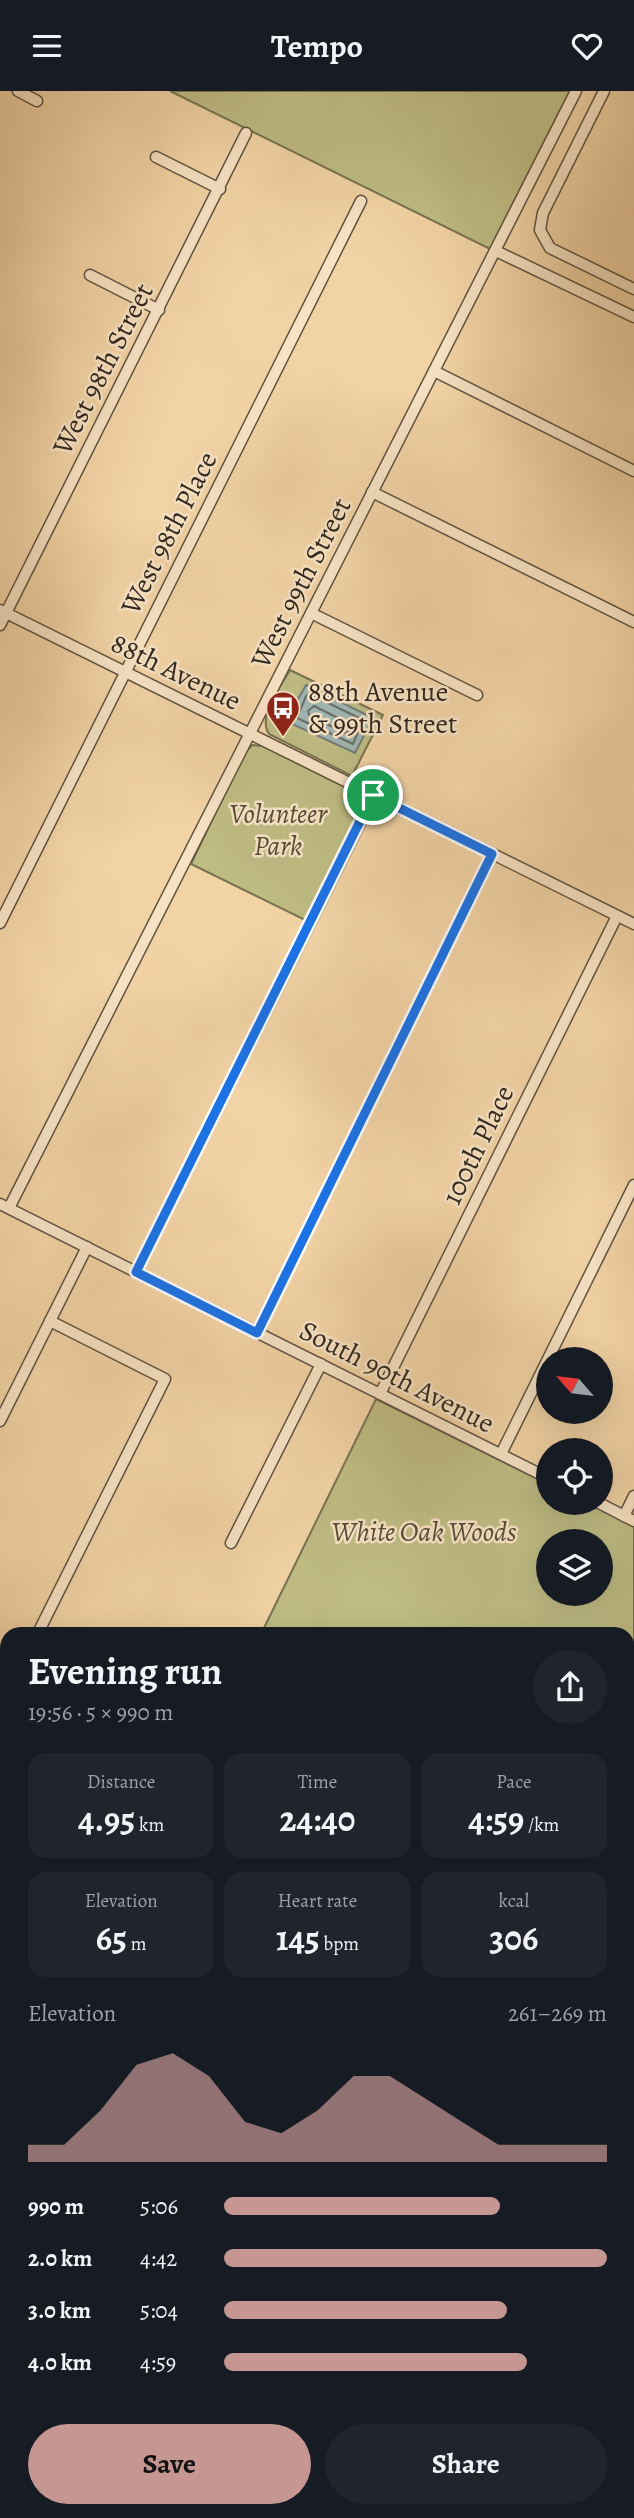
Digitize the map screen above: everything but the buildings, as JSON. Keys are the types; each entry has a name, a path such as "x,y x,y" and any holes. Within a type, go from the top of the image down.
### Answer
{"street":[{"path":"18,91 37,101"},
{"name":"West 99th Street","path":"4,1206 250,734 576,91"},
{"path":"604,91 540,222 541,237 550,248 634,289"},
{"name":"West 98th Street","path":"0,625 3,612 159,310 246,133"},
{"path":"156,157 219,189"},
{"name":"West 98th Place","path":"0,923 361,201"},
{"path":"496,251 634,317"},
{"path":"90,275 159,310"},
{"path":"434,370 634,471"},
{"path":"372,492 634,622"},
{"name":"88th Avenue","path":"3,612 634,924"},
{"path":"311,613 477,695"},
{"path":"136,1272 373,795"},
{"path":"257,1333 492,854"},
{"name":"100th Place","path":"380,1394 617,916"},
{"path":"501,1454 634,1185"},
{"name":"South 90th Avenue","path":"4,1206 536,1472"},
{"path":"0,1422 87,1247"},
{"path":"41,1627 165,1379 50,1321"},
{"path":"231,1543 321,1364"},
{"path":"613,1510 629,1518 634,1496"}],"green space":[{"path":"170,91 570,91 490,249"},
{"path":"290,670 383,715 352,776 269,734 266,727 268,710"},
{"name":"Volunteer Park","path":"252,745 263,746 351,790 361,800 360,810 305,920 191,864 244,754"},
{"name":"White Oak Woods","path":"376,1399 536,1476 536,1515 613,1515 613,1508 634,1517 634,1627 264,1627"}],"water":[{"path":"306,685 373,718 355,753 288,722 288,716"}],"place":[{"name":"88th Avenue & 99th Street","path":"283,738"}],"route":[{"path":"373,795 492,854 257,1333 136,1272 373,795"}]}
